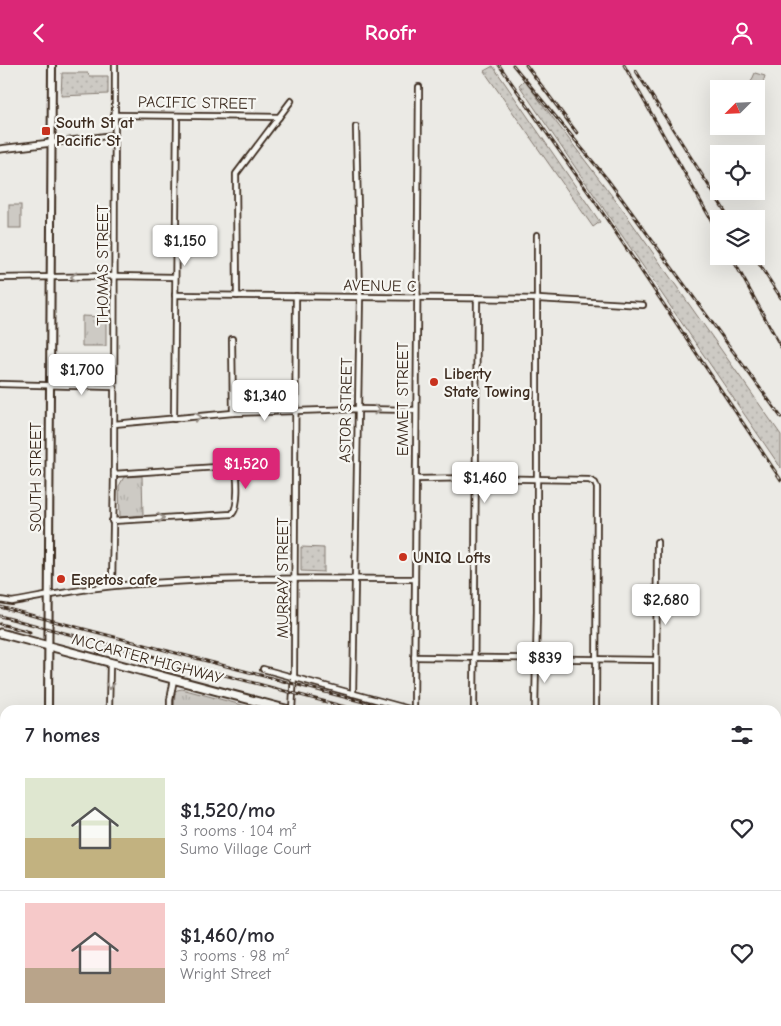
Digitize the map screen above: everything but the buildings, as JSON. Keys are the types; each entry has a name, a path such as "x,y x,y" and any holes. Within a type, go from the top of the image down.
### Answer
{"main road":[{"name":"SOUTH STREET","path":"48,705 52,65"},
{"name":"MCCARTER HIGHWAY","path":"0,633 174,679 263,705"}],"street":[{"name":"THOMAS STREET","path":"112,586 115,65"},
{"name":"EMMET STREET","path":"413,705 419,87"},
{"path":"237,296 236,174 291,101"},
{"name":"PACIFIC STREET","path":"114,115 279,117"},
{"path":"174,419 177,116"},
{"name":"ASTOR STREET","path":"353,694 359,297 356,127"},
{"path":"0,149 114,135"},
{"path":"535,705 537,611 537,235"},
{"path":"0,278 175,277"},
{"name":"AVENUE C","path":"175,295 538,299 643,305"},
{"name":"MURRAY STREET","path":"291,705 294,677 296,296"},
{"path":"474,705 477,298"},
{"path":"232,339 232,413"},
{"path":"0,384 50,387 114,387"},
{"path":"114,424 232,413 357,409 416,411"},
{"path":"112,521 232,513 236,509 237,475 235,468 232,466 114,474"},
{"path":"416,479 536,479 589,480 594,482 597,488 596,705"},
{"path":"656,705 657,543"},
{"path":"0,600 12,602 112,586 214,579 415,579"},
{"path":"414,657 656,660"},
{"path":"109,705 110,663"},
{"path":"263,669 394,705"},
{"path":"170,705 174,679"}],"green space":[{"path":"493,66 600,222 593,227 484,71"},
{"path":"62,73 88,73 89,76 108,76 108,94 61,96"},
{"path":"755,73 765,76 764,80 752,80"},
{"path":"524,80 625,213 781,435 781,468 519,85"},
{"path":"9,205 21,205 21,228 9,228"},
{"path":"82,316 106,317 106,346 82,346"},
{"path":"142,476 143,515 120,517 119,486 124,477"},
{"path":"301,547 324,548 324,572 301,571"},
{"path":"182,689 242,705 174,705 175,692"}],"railway":[{"path":"499,65 600,209 781,480"},
{"path":"513,65 608,180 781,417"},
{"path":"526,65 577,133"},
{"path":"624,65 710,218"},
{"path":"636,71 724,210"},
{"path":"736,265 781,347"},
{"path":"760,265 781,298"},
{"path":"0,607 375,705"},
{"path":"0,616 338,705"},
{"path":"0,624 30,632"}],"place":[{"name":"South St at Pacific St","path":"46,131"},
{"name":"Liberty State Towing","path":"434,382"},
{"name":"UNIQ Lofts","path":"403,557"},
{"name":"Espetos cafe","path":"61,579"}]}
